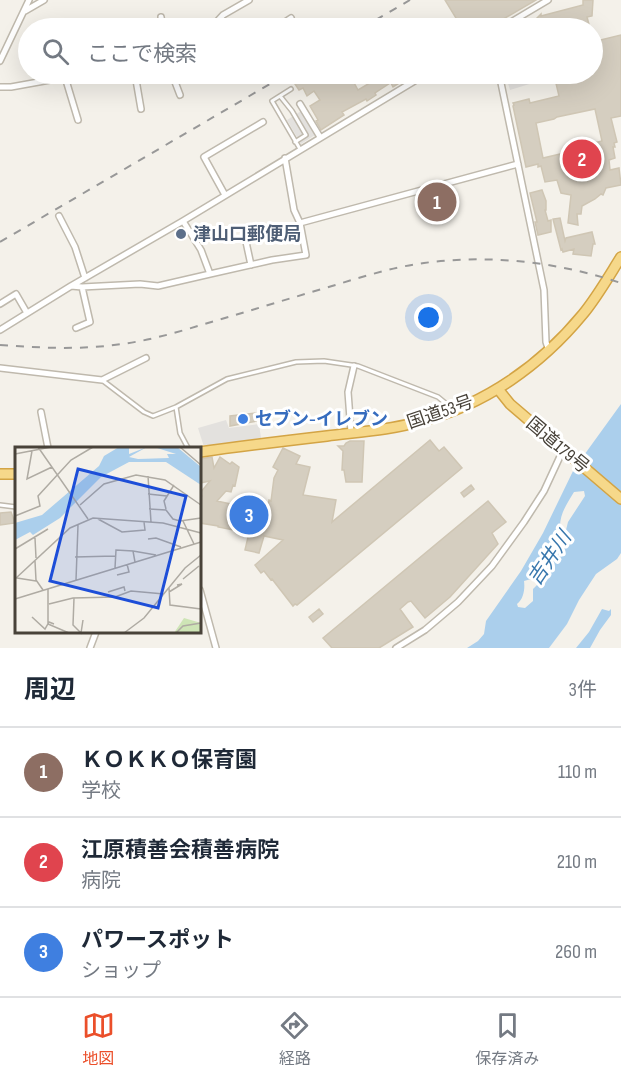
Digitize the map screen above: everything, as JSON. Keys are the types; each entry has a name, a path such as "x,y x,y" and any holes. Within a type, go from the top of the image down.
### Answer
{"highway":[{"name":"国道53号","path":"201,452 384,429 421,421 473,403 521,374 549,351 584,313 621,257"},
{"name":"国道179号","path":"498,389 510,404 621,499"}],"street":[{"path":"21,18 29,0"},
{"path":"24,12 44,0"},
{"path":"220,18 249,0"},
{"path":"518,18 548,0"},
{"path":"0,61 18,24"},
{"path":"0,87 27,84"},
{"path":"67,84 78,120"},
{"path":"137,84 141,109"},
{"path":"176,84 180,95"},
{"path":"0,330 409,84"},
{"path":"501,84 544,290 546,342 549,351"},
{"path":"300,104 320,137"},
{"path":"225,195 204,157 263,122"},
{"path":"71,286 140,284 158,286 306,255 300,223 294,210 285,158"},
{"path":"300,223 518,164"},
{"path":"59,216 75,247 85,278"},
{"path":"183,221 201,250 210,274"},
{"path":"243,228 251,265"},
{"path":"76,328 90,322 82,287"},
{"path":"0,304 16,294 27,314"},
{"path":"0,368 102,380 146,358"},
{"path":"351,432 348,392 354,366"},
{"path":"41,412 48,447"},
{"path":"396,648 425,630 458,602 492,566 525,522 563,450"},
{"path":"202,607 216,648"},
{"path":"90,648 96,633"}],"lane":[{"path":"291,89 272,101 300,149"},
{"path":"280,96 306,135 295,142"},
{"path":"102,380 144,412 153,416 176,407 227,379 296,362 324,361 354,366 438,397 452,411"},
{"path":"176,407 180,433 187,447"},
{"path":"0,506 15,507"}],"shaded area":[{"path":"508,84 530,84 510,90"},
{"path":"301,111 315,135 301,144 287,120"},
{"path":"226,420 229,428 259,424 261,438 204,447 198,428"}],"water":[{"name":"吉井川","path":"621,404 621,553 617,559 596,574 567,624 549,648 467,648 484,634 486,621 521,571 543,533 574,469","holes":["584,491 585,496 568,522 565,534 561,534 560,523 565,507 574,492","557,543 559,547 547,563 542,580 533,589 533,601 525,608 518,607 517,604 524,593 524,581 531,579 531,575 536,572 535,564"]},
{"path":"602,609 609,611 611,609 611,615 590,648 576,648 589,632"}],"building":[{"path":"445,0 536,0 505,18 456,18"},
{"path":"583,0 593,0 592,16 587,18 537,18 541,14 541,16 583,5"},
{"path":"621,35 621,116 611,118 617,142 613,147 615,158 609,160 610,170 619,168 621,185 606,188 603,195 601,194 582,206 581,214 577,214 578,225 568,223 571,195 561,193 557,180 545,182 541,166 538,167 538,164 526,167 513,106 513,103 529,99 530,103 559,96 556,84 603,84 603,39","holes":["595,109 602,141 590,144 590,147 543,158 536,123"]},
{"path":"295,84 355,84 358,90 368,84 388,84 367,101 366,99 342,112 344,115 321,130 310,106 320,100 314,91 307,96 303,88 299,90"},
{"path":"542,190 546,201 545,210 548,221 551,220 551,232 538,235 530,193"},
{"path":"560,218 565,241 566,238 592,232 595,244 593,244 591,256 573,254 574,249 563,252 561,250 553,219"},
{"name":"セブン-イレブン","path":"256,413 257,421 230,426 230,416"},
{"path":"430,440 439,451 444,447 462,468 293,606 272,579 264,571 261,573 255,565 283,540 264,536 259,553 245,550 249,533 201,523 201,492 210,481 201,483 201,459 212,457 214,468 220,457 239,467 235,486 233,485 231,492 226,491 217,501 267,512 274,478 278,470 273,467 283,448 300,456 296,464 310,467 303,495 336,500 332,522"},
{"path":"350,441 364,441 362,482 346,482 344,470 342,470 343,451 338,446 344,446"},
{"path":"471,485 474,489 464,497 461,493"},
{"path":"488,501 506,522 492,533 498,544 450,597 425,618 411,601 408,602 400,609 413,627 379,648 332,648 323,638"},
{"path":"11,512 15,523 0,525 0,513"},
{"path":"319,609 323,614 313,622 309,617"}],"railway":[{"path":"379,18 410,0"},
{"path":"0,242 270,84"},
{"path":"0,345 77,348 136,342 178,332 378,273 449,260 499,260 548,265 621,283"}],"place":[{"name":"江原積善会積善病院","path":"582,159"},
{"name":"ＫＯＫＫＯ保育園","path":"437,202"},
{"name":"津山口郵便局","path":"181,234"},
{"name":"セブン-イレブン","path":"243,419"},
{"name":"パワースポット","path":"249,515"}]}
